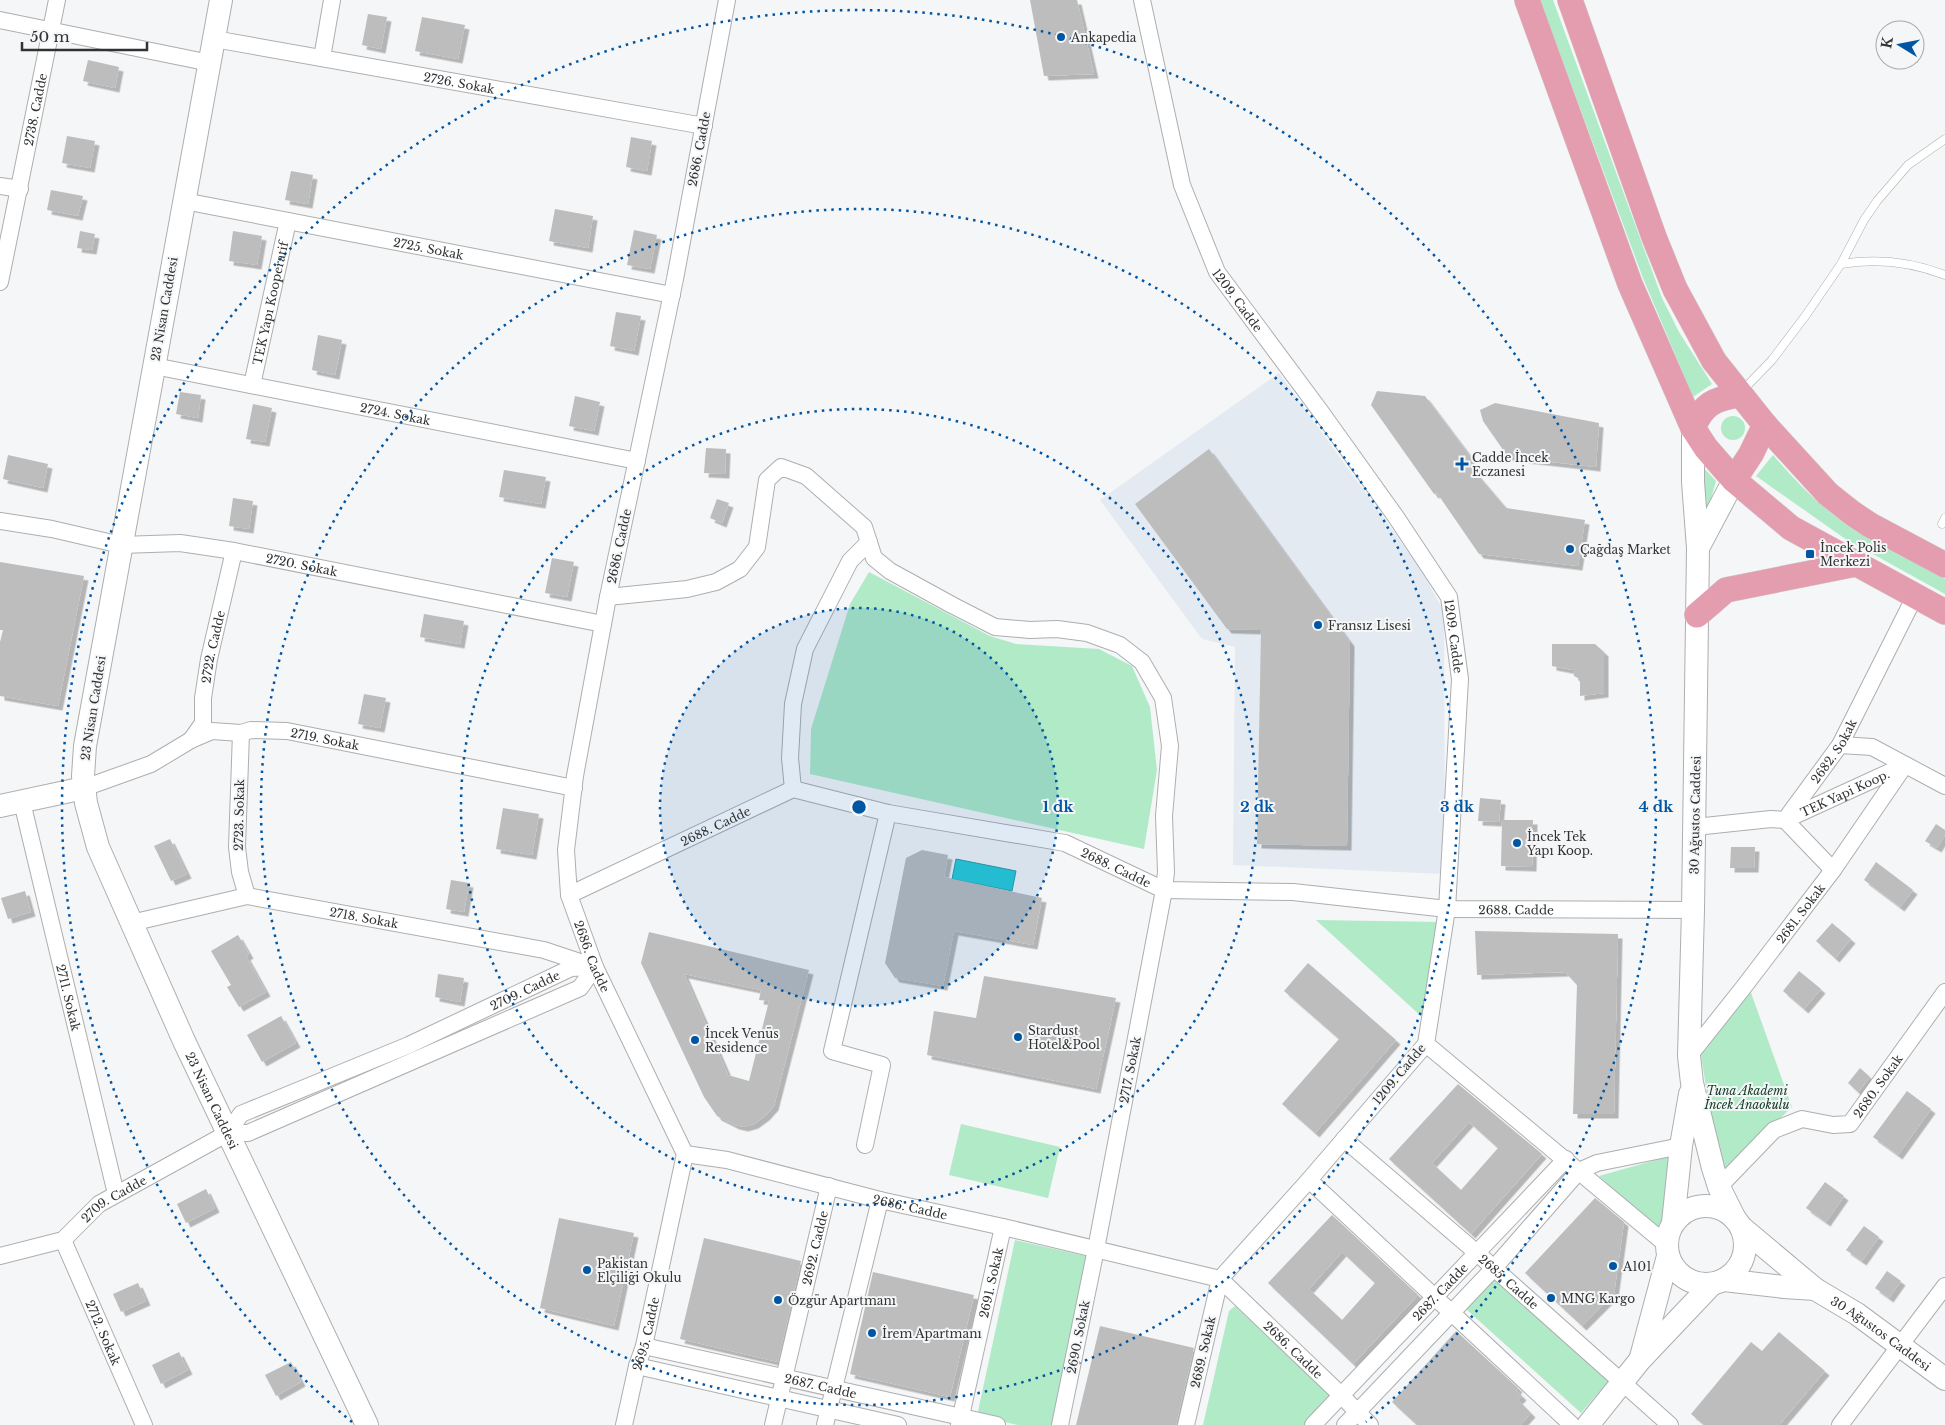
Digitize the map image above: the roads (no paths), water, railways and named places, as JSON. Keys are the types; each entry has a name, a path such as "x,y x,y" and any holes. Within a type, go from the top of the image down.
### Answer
{"main road":[{"name":"23 Nisan Caddesi","path":"222,0 85,746 84,788 86,803 98,847 131,923 184,1041 366,1425"},
{"path":"1527,0 1630,284 1693,428 1706,448 1734,480 1791,528 1945,612"},
{"path":"1570,0 1654,237 1675,289 1714,361 1739,395 1818,484 1852,513 1870,525 1945,564"},
{"path":"1693,428 1702,410 1710,403 1720,398 1739,395"},
{"path":"1734,480 1751,454 1765,425"},
{"name":"30 Ağustos Caddesi","path":"1692,1083 1689,1056 1694,910 1698,548 1693,482 1693,428"},
{"name":"30 Ağustos Caddesi","path":"1698,548 1734,480"},
{"path":"1697,615 1726,590 1856,564"},
{"path":"0,806 84,788"},
{"path":"1588,1425 1640,1360 1718,1282 1734,1272 1741,1263 1745,1251 1745,1238 1719,1187 1713,1168 1692,1083"},
{"path":"1673,1223 1681,1146 1692,1083"},
{"path":"1640,1360 1668,1250 1668,1234 1673,1223 1680,1214 1690,1208 1702,1205 1714,1206 1725,1210 1738,1222"},
{"name":"30 Ağustos Caddesi","path":"1738,1222 1815,1289 1857,1314 1945,1379"},
{"path":"1668,1250 1673,1266 1680,1275 1690,1281 1701,1284 1718,1282"},
{"name":"30 Ağustos Caddesi","path":"1718,1282 1815,1289"}],"street":[{"name":"2738. Cadde","path":"0,282 57,0"},
{"path":"322,58 332,0"},
{"name":"2686. Cadde","path":"728,0 672,295 608,597 574,788 566,850 569,895 595,967 685,1154 727,1160 880,1200 1003,1227 1220,1280 1370,1425"},
{"name":"1209. Cadde","path":"1142,0 1182,185 1217,272 1396,516 1449,597 1460,679 1447,909 1426,1044 1220,1280"},
{"path":"0,20 210,63"},
{"name":"2726. Sokak","path":"214,38 704,126"},
{"path":"0,186 20,189"},
{"name":"2725. Sokak","path":"184,200 672,295"},
{"name":"TEK Yapı Kooperatif","path":"252,386 288,220"},
{"name":"2724. Sokak","path":"154,366 637,461"},
{"name":"2717. Sokak","path":"608,597 687,589 716,582 740,570 758,547 767,480 781,467 806,476 864,527 874,558 890,571 952,606 996,627 1030,630 1057,629 1087,633 1120,646 1142,662 1163,698 1170,746 1164,816 1166,872 1096,1249"},
{"name":"2720. Sokak","path":"0,521 52,529 121,545 180,543 234,551 603,624"},
{"path":"793,790 790,758 793,704 805,649 850,561 869,542"},
{"name":"2722. Cadde","path":"191,740 203,723 203,698 209,659 234,551"},
{"name":"2682. Sokak","path":"1785,820 1840,746 1915,596"},
{"name":"2719. Sokak","path":"84,788 151,764 191,740 212,731 241,733 251,730 287,731 574,788"},
{"name":"2723. Sokak","path":"241,733 237,848 240,872 247,896"},
{"path":"1840,746 1872,747 1945,786"},
{"name":"TEK Yapi Koop.","path":"1785,820 1905,765"},
{"name":"2681. Sokak","path":"1689,1056 1834,870 1905,765"},
{"name":"2688. Cadde","path":"569,895 793,790 888,813 1065,843 1164,890 1293,892 1447,909 1694,910"},
{"name":"2711. Sokak","path":"22,802 116,1194"},
{"path":"865,1145 882,1065 832,1051 888,813"},
{"path":"1694,827 1771,819 1785,820 1834,870"},
{"name":"2718. Sokak","path":"131,923 247,896 544,950 595,967"},
{"name":"2709. Cadde","path":"228,1133 248,1133 580,988 595,967"},
{"name":"2709. Cadde","path":"63,1240 99,1204 228,1133 241,1114 409,1045 571,968 595,967"},
{"name":"2680. Sokak","path":"1719,1187 1774,1130 1802,1119 1833,1126 1850,1124 1945,992"},
{"path":"1426,1044 1566,1159 1668,1250"},
{"name":"2685. Cadde","path":"1344,1139 1477,1253 1670,1425"},
{"name":"2687. Cadde","path":"1345,1425 1494,1268 1579,1171 1597,1163 1681,1146"},
{"name":"2695. Cadde","path":"624,1425 644,1346 685,1154"},
{"name":"2687. Cadde","path":"1313,1425 1340,1394 1566,1159 1597,1163"},
{"path":"1309,1180 1436,1296 1572,1425"},
{"name":"2692. Cadde","path":"773,1425 829,1186"},
{"path":"827,1417 880,1200"},
{"name":"2691. Sokak","path":"960,1421 1003,1227"},
{"path":"0,1256 63,1240"},
{"name":"2712. Sokak","path":"63,1240 144,1425"},
{"name":"2690. Sokak","path":"1060,1425 1096,1249"},
{"name":"2689. Sokak","path":"1186,1425 1220,1280"},
{"path":"1840,1425 1945,1286"},
{"name":"2687. Cadde","path":"644,1346 834,1388 960,1421 997,1425"},
{"name":"2687. Cadde","path":"638,1366 780,1398 827,1417 898,1425"}],"lane":[{"path":"1739,395 1772,360 1841,264 1864,220 1887,188 1908,165 1945,139"},
{"path":"1841,264 1859,261 1893,261 1945,275"}],"water":[{"path":"956,859 1016,871 1012,891 952,879"}],"place":[{"name":"Ankapedia","path":"1061,37"},
{"name":"Cadde İncek Eczanesi","path":"1462,464"},
{"name":"Çağdaş Market","path":"1570,549"},
{"name":"İncek Polis Merkezi","path":"1810,554"},
{"name":"Fransız Lisesi","path":"1318,625"},
{"name":"İncek Tek Yapı Koop.","path":"1517,843"},
{"name":"Stardust Hotel&Pool","path":"1018,1037"},
{"name":"İncek Venüs Residence","path":"695,1040"},
{"name":"A101","path":"1613,1266"},
{"name":"Pakistan Elçiliği Okulu","path":"587,1270"},
{"name":"MNG Kargo","path":"1551,1298"},
{"name":"Özgür Apartmanı","path":"778,1300"},
{"name":"İrem Apartmanı","path":"872,1333"}],"park label":[{"name":"Tuna Akademi İncek Anaokulu","path":"1747,1097"}]}
